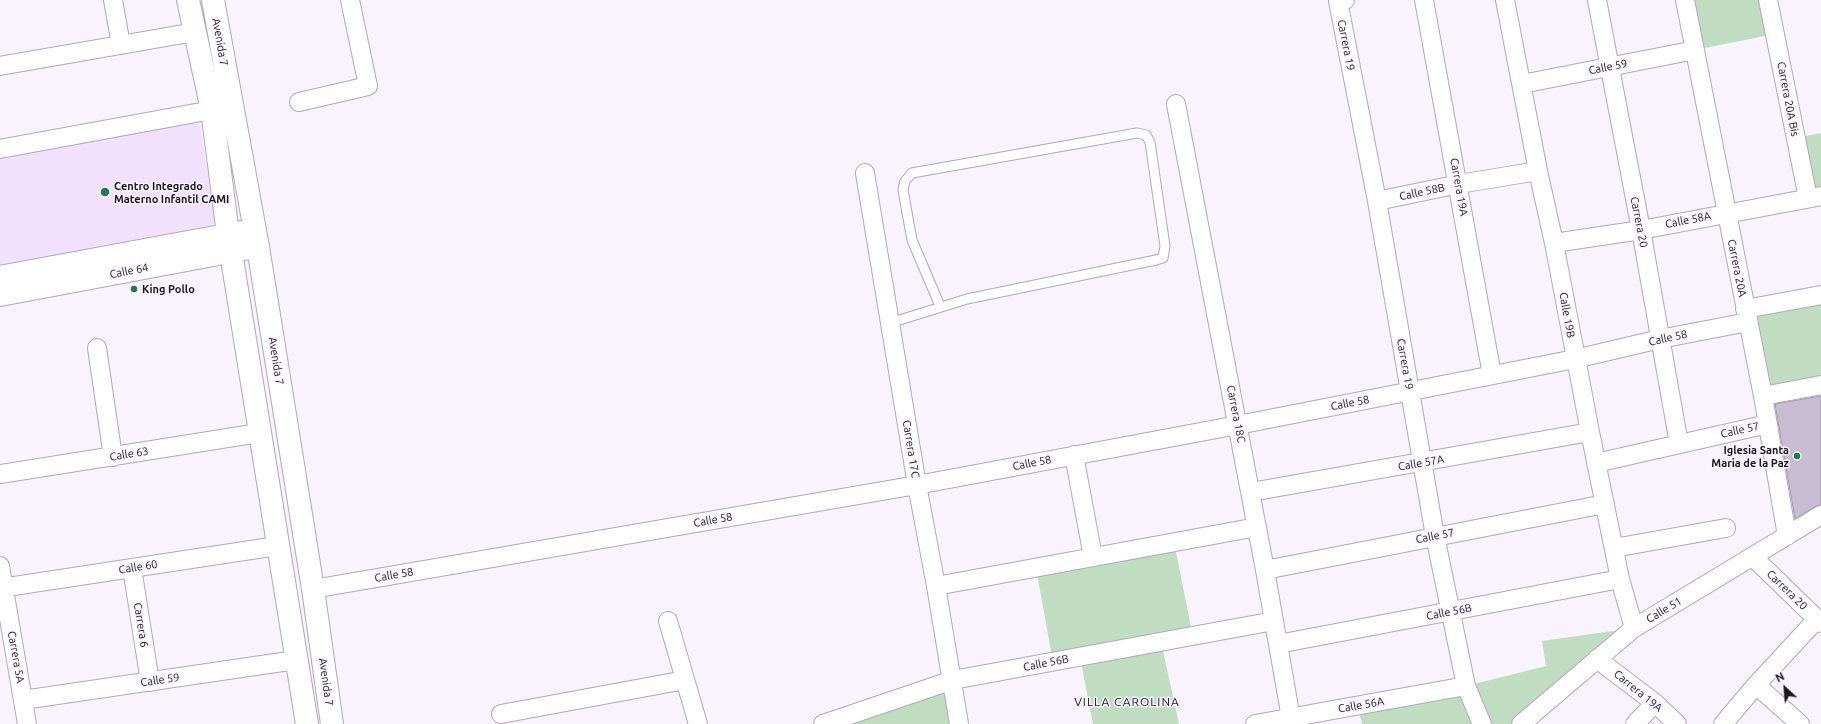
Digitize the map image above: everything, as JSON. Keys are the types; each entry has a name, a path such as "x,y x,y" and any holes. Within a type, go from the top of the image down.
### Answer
{"main road":[{"name":"Avenida 7","path":"188,0 212,110 230,243 259,433 306,724"},
{"name":"Avenida 7","path":"213,0 256,239 313,589 332,724"},
{"name":"Calle 64","path":"0,277 256,239"},
{"name":"Calle 64","path":"0,295 230,243"}],"street":[{"path":"113,0 121,45"},
{"path":"300,102 368,86 350,0"},
{"name":"Carrera 19A","path":"1424,0 1459,184 1492,375"},
{"name":"Calle 19B","path":"1506,0 1538,171 1554,243 1596,463 1620,579 1634,628"},
{"name":"Carrera 20","path":"1597,0 1641,230 1679,444"},
{"name":"Carrera 20A","path":"1685,0 1746,316 1763,396 1787,536"},
{"name":"Carrera 20A Bis","path":"1768,0 1814,197"},
{"name":"Carrera 19","path":"1342,1 1435,536 1466,686 1482,724"},
{"path":"0,66 195,32"},
{"name":"Calle 59","path":"1522,84 1695,50"},
{"name":"Carrera 18C","path":"1176,104 1258,527 1291,721"},
{"path":"0,149 212,110"},
{"name":"Calle 58B","path":"1377,201 1459,184 1538,171"},
{"name":"Carrera 17C","path":"865,173 917,485 953,680 959,724"},
{"name":"Calle 58A","path":"1554,243 1641,230 1814,197"},
{"name":"Calle 58","path":"313,589 917,485 1238,425 1575,359 1660,339 1821,294"},
{"path":"97,348 113,457"},
{"path":"1763,396 1821,385"},
{"name":"Calle 57","path":"1596,463 1768,424"},
{"name":"Calle 57A","path":"1251,492 1590,432"},
{"name":"Calle 63","path":"0,474 259,433"},
{"path":"1074,455 1093,557"},
{"name":"Calle 57","path":"1265,570 1605,504"},
{"name":"Calle 51","path":"1521,724 1634,628 1821,515"},
{"path":"936,586 1258,527"},
{"path":"1614,548 1726,528"},
{"name":"Calle 60","path":"1,587 277,546"},
{"name":"Carrera 20","path":"1752,557 1819,621"},
{"name":"Carrera 5A","path":"0,566 1,587 28,724"},
{"name":"Carrera 6","path":"132,568 150,682"},
{"name":"Calle 56B","path":"1278,644 1620,579"},
{"name":"Calle 56B","path":"822,724 953,680 1274,621"},
{"path":"1723,724 1756,685 1819,621"},
{"path":"668,622 698,724"},
{"name":"Carrera 19A","path":"1597,658 1655,703 1677,724"},
{"name":"Calle 59","path":"23,700 296,660"},
{"path":"501,714 685,680"},
{"path":"1756,685 1800,724"},
{"name":"Calle 56A","path":"1255,724 1291,721 1466,686"},
{"path":"1635,724 1655,703"}],"lane":[{"path":"890,323 940,306 967,299 1163,258 1165,246 1150,142 1146,135 1137,133 912,174 905,181 903,190 912,240 940,306"}],"shaded area":[{"name":"Centro Integrado Materno Infantil CAMI","path":"199,120 216,224 0,271 0,159"}],"green space":[{"path":"1685,0 1768,0 1775,34 1695,50"},
{"path":"1821,133 1821,196 1808,198 1796,138"},
{"path":"1821,295 1821,385 1763,396 1745,309"},
{"path":"1174,542 1193,637 1161,642 1179,724 1093,724 1080,657 1053,662 1036,568"},
{"path":"1634,628 1521,724 1362,724 1358,706 1466,686 1546,666 1542,641"},
{"path":"953,680 959,724 823,724"}],"building":[{"name":"Iglesia Santa Maria de la Paz","path":"1821,396 1821,505 1816,506 1795,519 1775,404"}],"place":[{"name":"Centro Integrado Materno Infantil CAMI","path":"105,192"},
{"name":"King Pollo","path":"134,289"},
{"name":"Iglesia Santa Maria de la Paz","path":"1797,456"}],"district":[{"name":"VILLA CAROLINA","path":"1127,702"}]}
